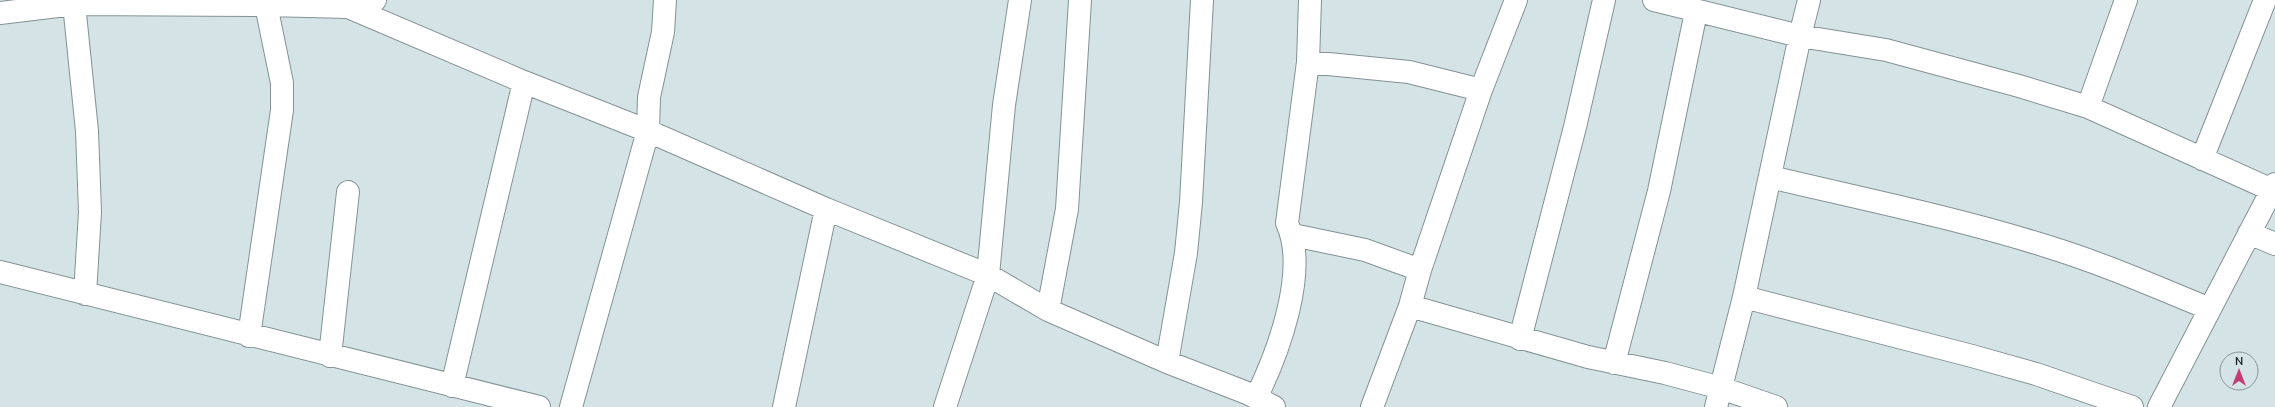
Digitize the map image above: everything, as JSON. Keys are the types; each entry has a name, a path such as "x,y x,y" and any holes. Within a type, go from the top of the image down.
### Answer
{"street":[{"path":"0,13 74,4 266,4 348,7 375,0"},
{"path":"571,407 648,131 649,97 662,32 665,0"},
{"path":"945,407 988,275 1004,105 1020,0"},
{"path":"1048,310 1067,209 1080,0"},
{"path":"1167,362 1187,246 1202,0"},
{"path":"348,7 524,82 648,131 826,209 988,275 1048,310 1265,403 1287,316 1296,271 1292,235 1287,224 1308,62 1310,0"},
{"path":"1372,407 1410,306 1420,270 1481,90 1516,0"},
{"path":"1520,339 1575,127 1604,0"},
{"path":"1654,0 1696,12 1800,36 1886,50 1939,63 2088,107 2202,159 2274,187 2159,407"},
{"path":"1719,397 1744,297 1809,0"},
{"path":"2088,107 2126,0"},
{"path":"2202,159 2265,0"},
{"path":"74,4 88,138 90,212 85,294"},
{"path":"249,336 282,110 282,83 266,4"},
{"path":"1614,363 1659,190 1696,12"},
{"path":"1308,62 1409,72 1481,90"},
{"path":"452,386 524,82"},
{"path":"1770,177 1973,226 2043,245 2088,260 2210,309"},
{"path":"330,356 348,192"},
{"path":"784,407 826,209"},
{"path":"2249,233 2275,244"},
{"path":"1292,235 1365,250 1420,270"},
{"path":"0,272 249,336 540,407"},
{"path":"1744,297 2036,374 2132,407"},
{"path":"1410,306 1520,339 1614,363 1664,373 1719,397 1776,407"}]}
